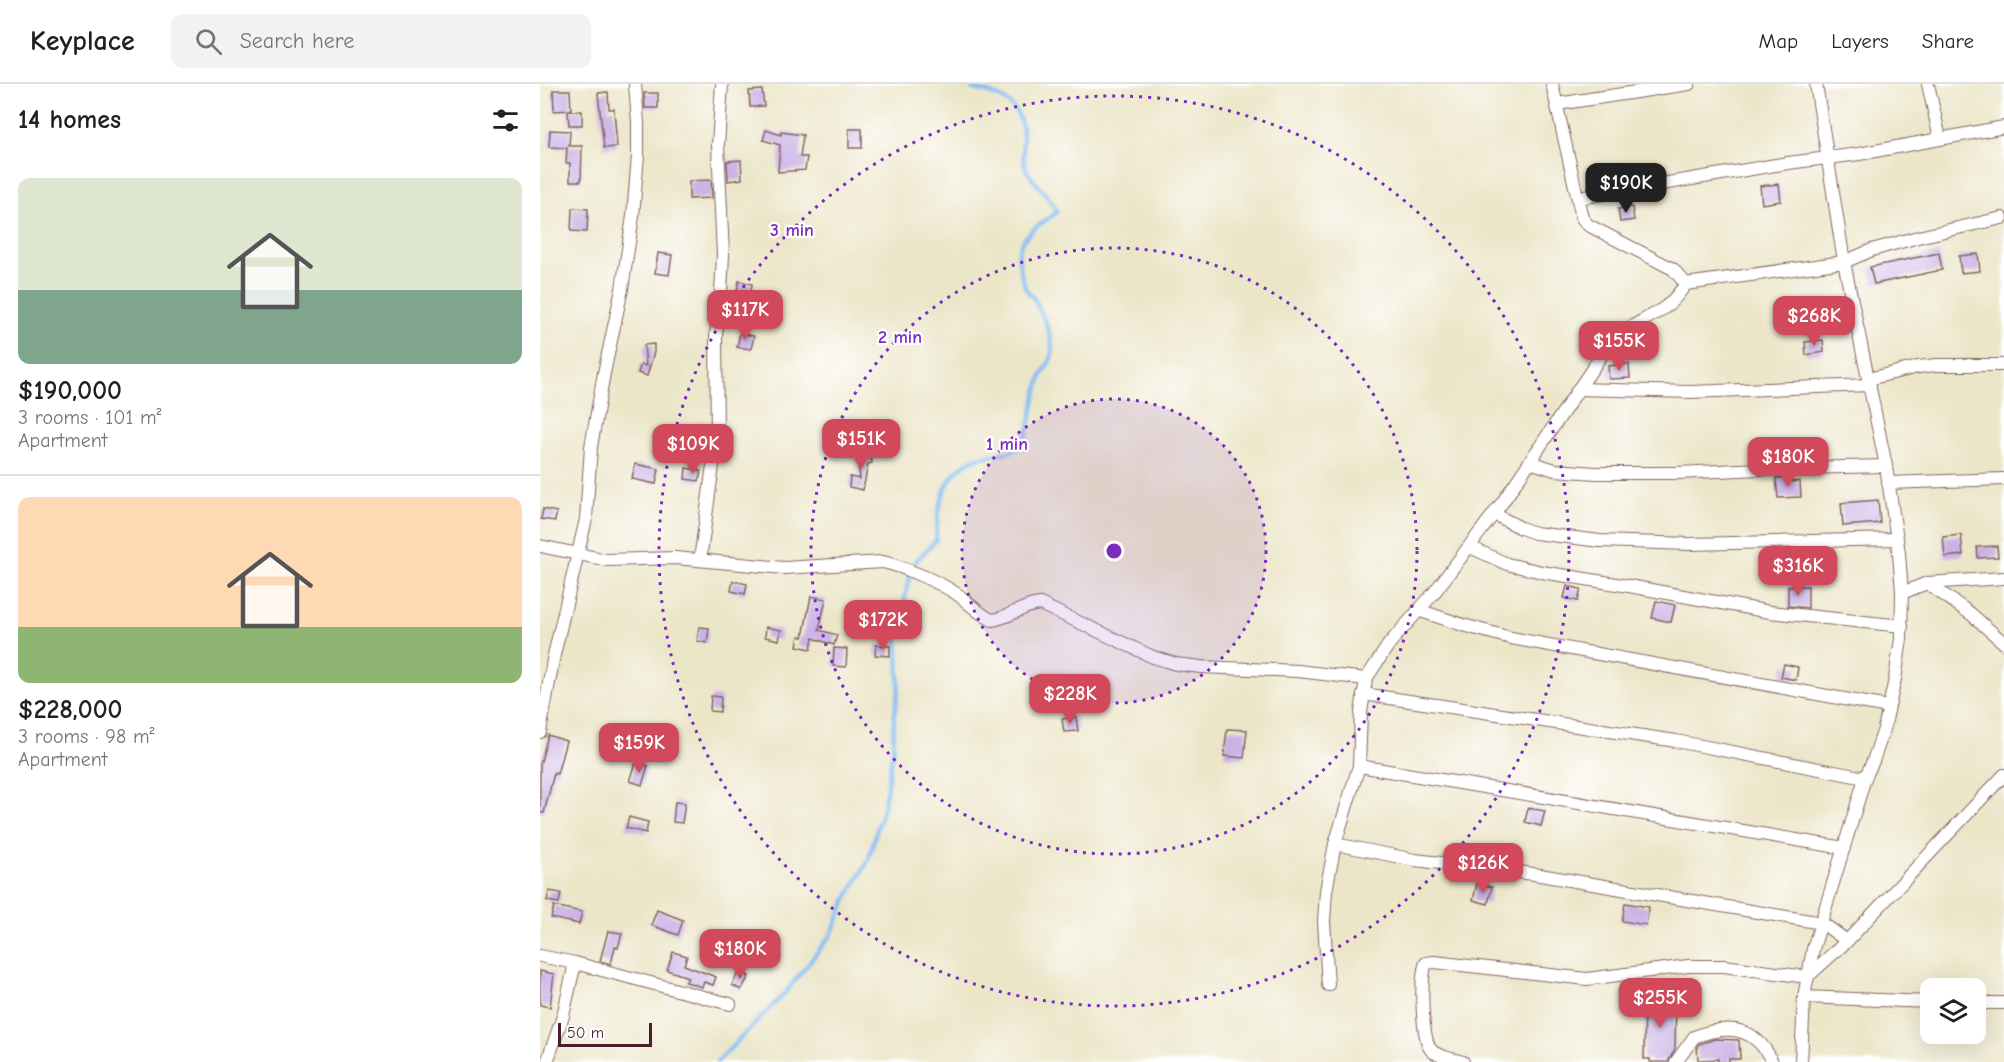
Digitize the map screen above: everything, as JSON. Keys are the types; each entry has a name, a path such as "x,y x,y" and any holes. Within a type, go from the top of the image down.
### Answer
{"street":[{"path":"540,732 554,655 585,519 591,447 622,289 633,216 638,134 635,84"},
{"path":"700,560 717,436 717,335 723,255 718,145 722,84"},
{"path":"1551,84 1582,218 1588,225 1673,269 1686,284"},
{"path":"1557,104 1689,84"},
{"path":"1802,1062 1804,997 1807,977 1865,778 1884,729 1895,679 1902,626 1902,593 1897,539 1886,466 1844,262 1816,84"},
{"path":"1928,84 1940,139"},
{"path":"1578,198 1828,157 1859,154 2004,127"},
{"path":"1328,985 1324,921 1326,891 1335,844 1359,766 1366,679 1389,644 1470,547 1494,514 1611,341 1625,329 1665,308 1686,284 1844,262 1872,250 1906,240 2002,218"},
{"path":"1578,389 1690,392 1869,382 1918,367 2004,365"},
{"path":"1530,462 1555,470 1678,474 1760,469 1886,466"},
{"path":"1888,483 2004,479"},
{"path":"1494,514 1535,533 1600,541 1690,544 1897,539"},
{"path":"540,546 607,560 675,558 784,568 883,562 897,565 935,582 992,620 1041,604 1153,657 1176,664 1366,679"},
{"path":"1470,547 1508,564 1542,572 1629,585 1770,612 1902,626"},
{"path":"1902,593 1927,583 2004,578"},
{"path":"1927,583 1971,614 2004,643"},
{"path":"1418,610 1463,626 1510,638 1888,707"},
{"path":"1363,694 1676,741 1865,778"},
{"path":"1359,766 1844,848"},
{"path":"1463,1062 1437,1054 1426,1042 1422,985 1423,969 1426,963 1587,979 1688,966 1724,966 1807,977 1847,941 2004,775"},
{"path":"1335,844 1414,860 1534,874 1822,923 1847,941"},
{"path":"540,956 730,1004"},
{"path":"547,1062 563,1016 575,963"},
{"path":"1804,997 1920,1002"},
{"path":"1986,1003 2004,1003"},
{"path":"1677,1062 1694,1037 1717,1030 1747,1033 1765,1047 1772,1062"}],"building":[{"path":"553,90 570,90 571,110 554,111"},
{"path":"762,90 764,106 750,107 749,91"},
{"path":"608,92 609,109 614,109 617,147 604,148 598,93"},
{"path":"644,93 658,93 658,108 645,108"},
{"path":"568,111 582,111 582,125 569,125"},
{"path":"849,129 862,129 862,148 849,148"},
{"path":"550,130 570,131 569,146 582,146 581,181 570,181 570,163 566,163 567,148 549,147"},
{"path":"766,130 781,135 781,132 803,135 800,157 807,157 805,170 778,172 780,145 763,140"},
{"path":"741,160 742,179 728,181 727,161"},
{"path":"711,180 712,198 689,199 689,181"},
{"path":"1779,184 1781,201 1762,204 1760,186"},
{"path":"1632,207 1634,220 1620,222 1618,209"},
{"path":"572,208 588,209 587,232 571,231"},
{"path":"658,253 672,255 669,275 655,273"},
{"path":"1939,253 1942,270 1874,284 1870,267"},
{"path":"1978,254 1980,271 1961,273 1959,256"},
{"path":"739,281 752,284 750,297 736,295"},
{"path":"740,333 754,336 751,349 737,347"},
{"path":"1823,340 1824,352 1806,355 1805,342"},
{"path":"654,344 647,376 638,373 641,364 646,366 644,345"},
{"path":"1629,364 1630,378 1609,379 1608,366"},
{"path":"870,450 872,463 868,464 863,490 849,487 850,477 860,479 857,452"},
{"path":"635,464 659,469 656,484 632,479"},
{"path":"686,468 701,471 699,481 685,479"},
{"path":"1791,477 1791,482 1800,481 1801,497 1778,498 1776,478"},
{"path":"1878,500 1880,523 1843,526 1841,503"},
{"path":"543,509 557,512 555,521 541,519"},
{"path":"1961,535 1963,555 1945,557 1943,537"},
{"path":"1997,546 1998,557 1978,558 1977,547"},
{"path":"733,581 747,584 745,594 731,591"},
{"path":"1567,586 1581,589 1578,601 1564,598"},
{"path":"1808,586 1808,608 1788,606 1788,587"},
{"path":"811,596 826,599 819,630 837,635 834,645 813,638 811,649 797,646 799,636 803,637"},
{"path":"1656,601 1675,605 1671,622 1652,618"},
{"path":"699,627 709,628 707,643 697,641"},
{"path":"766,627 781,630 779,640 765,637"},
{"path":"876,645 890,646 890,656 875,655"},
{"path":"834,648 847,649 846,667 833,666"},
{"path":"1784,664 1798,667 1796,680 1781,677"},
{"path":"711,696 721,697 720,712 710,711"},
{"path":"1076,717 1078,731 1064,732 1062,719"},
{"path":"1227,729 1247,730 1244,758 1224,756"},
{"path":"548,735 566,741 557,774 554,773 544,813 540,813 540,765"},
{"path":"636,763 648,766 642,785 630,781"},
{"path":"675,802 685,803 682,823 673,822"},
{"path":"1528,808 1545,811 1541,826 1525,822"},
{"path":"629,817 648,822 646,833 626,828"},
{"path":"1477,884 1492,887 1488,904 1473,900"},
{"path":"549,891 561,893 559,903 547,901"},
{"path":"1625,903 1649,907 1646,925 1622,921"},
{"path":"554,906 582,912 579,924 551,918"},
{"path":"657,910 683,920 678,935 651,925"},
{"path":"608,931 622,933 618,948 615,947 611,964 600,961"},
{"path":"673,952 687,956 684,965 716,977 713,985 704,982 702,987 686,982 688,977 667,970"},
{"path":"540,971 554,974 550,1007 540,1005"},
{"path":"739,971 749,976 741,990 732,985"},
{"path":"1645,997 1676,997 1675,1049 1668,1062 1650,1062 1650,1059 1644,1059"},
{"path":"1715,1039 1739,1040 1740,1059 1729,1059 1729,1062 1718,1062 1718,1059 1698,1060 1697,1046"}],"waterway":[{"path":"717,1062 785,993 831,935 847,898 868,861 884,804 893,750 894,717 899,688 898,635 914,563 936,540 940,503 957,471 966,463 978,458 1006,453 1023,446 1039,384 1052,357 1050,334 1045,320 1035,300 1025,288 1019,249 1025,238 1036,227 1057,212 1025,168 1022,128 1015,110 1002,98 973,89 969,84"}]}
